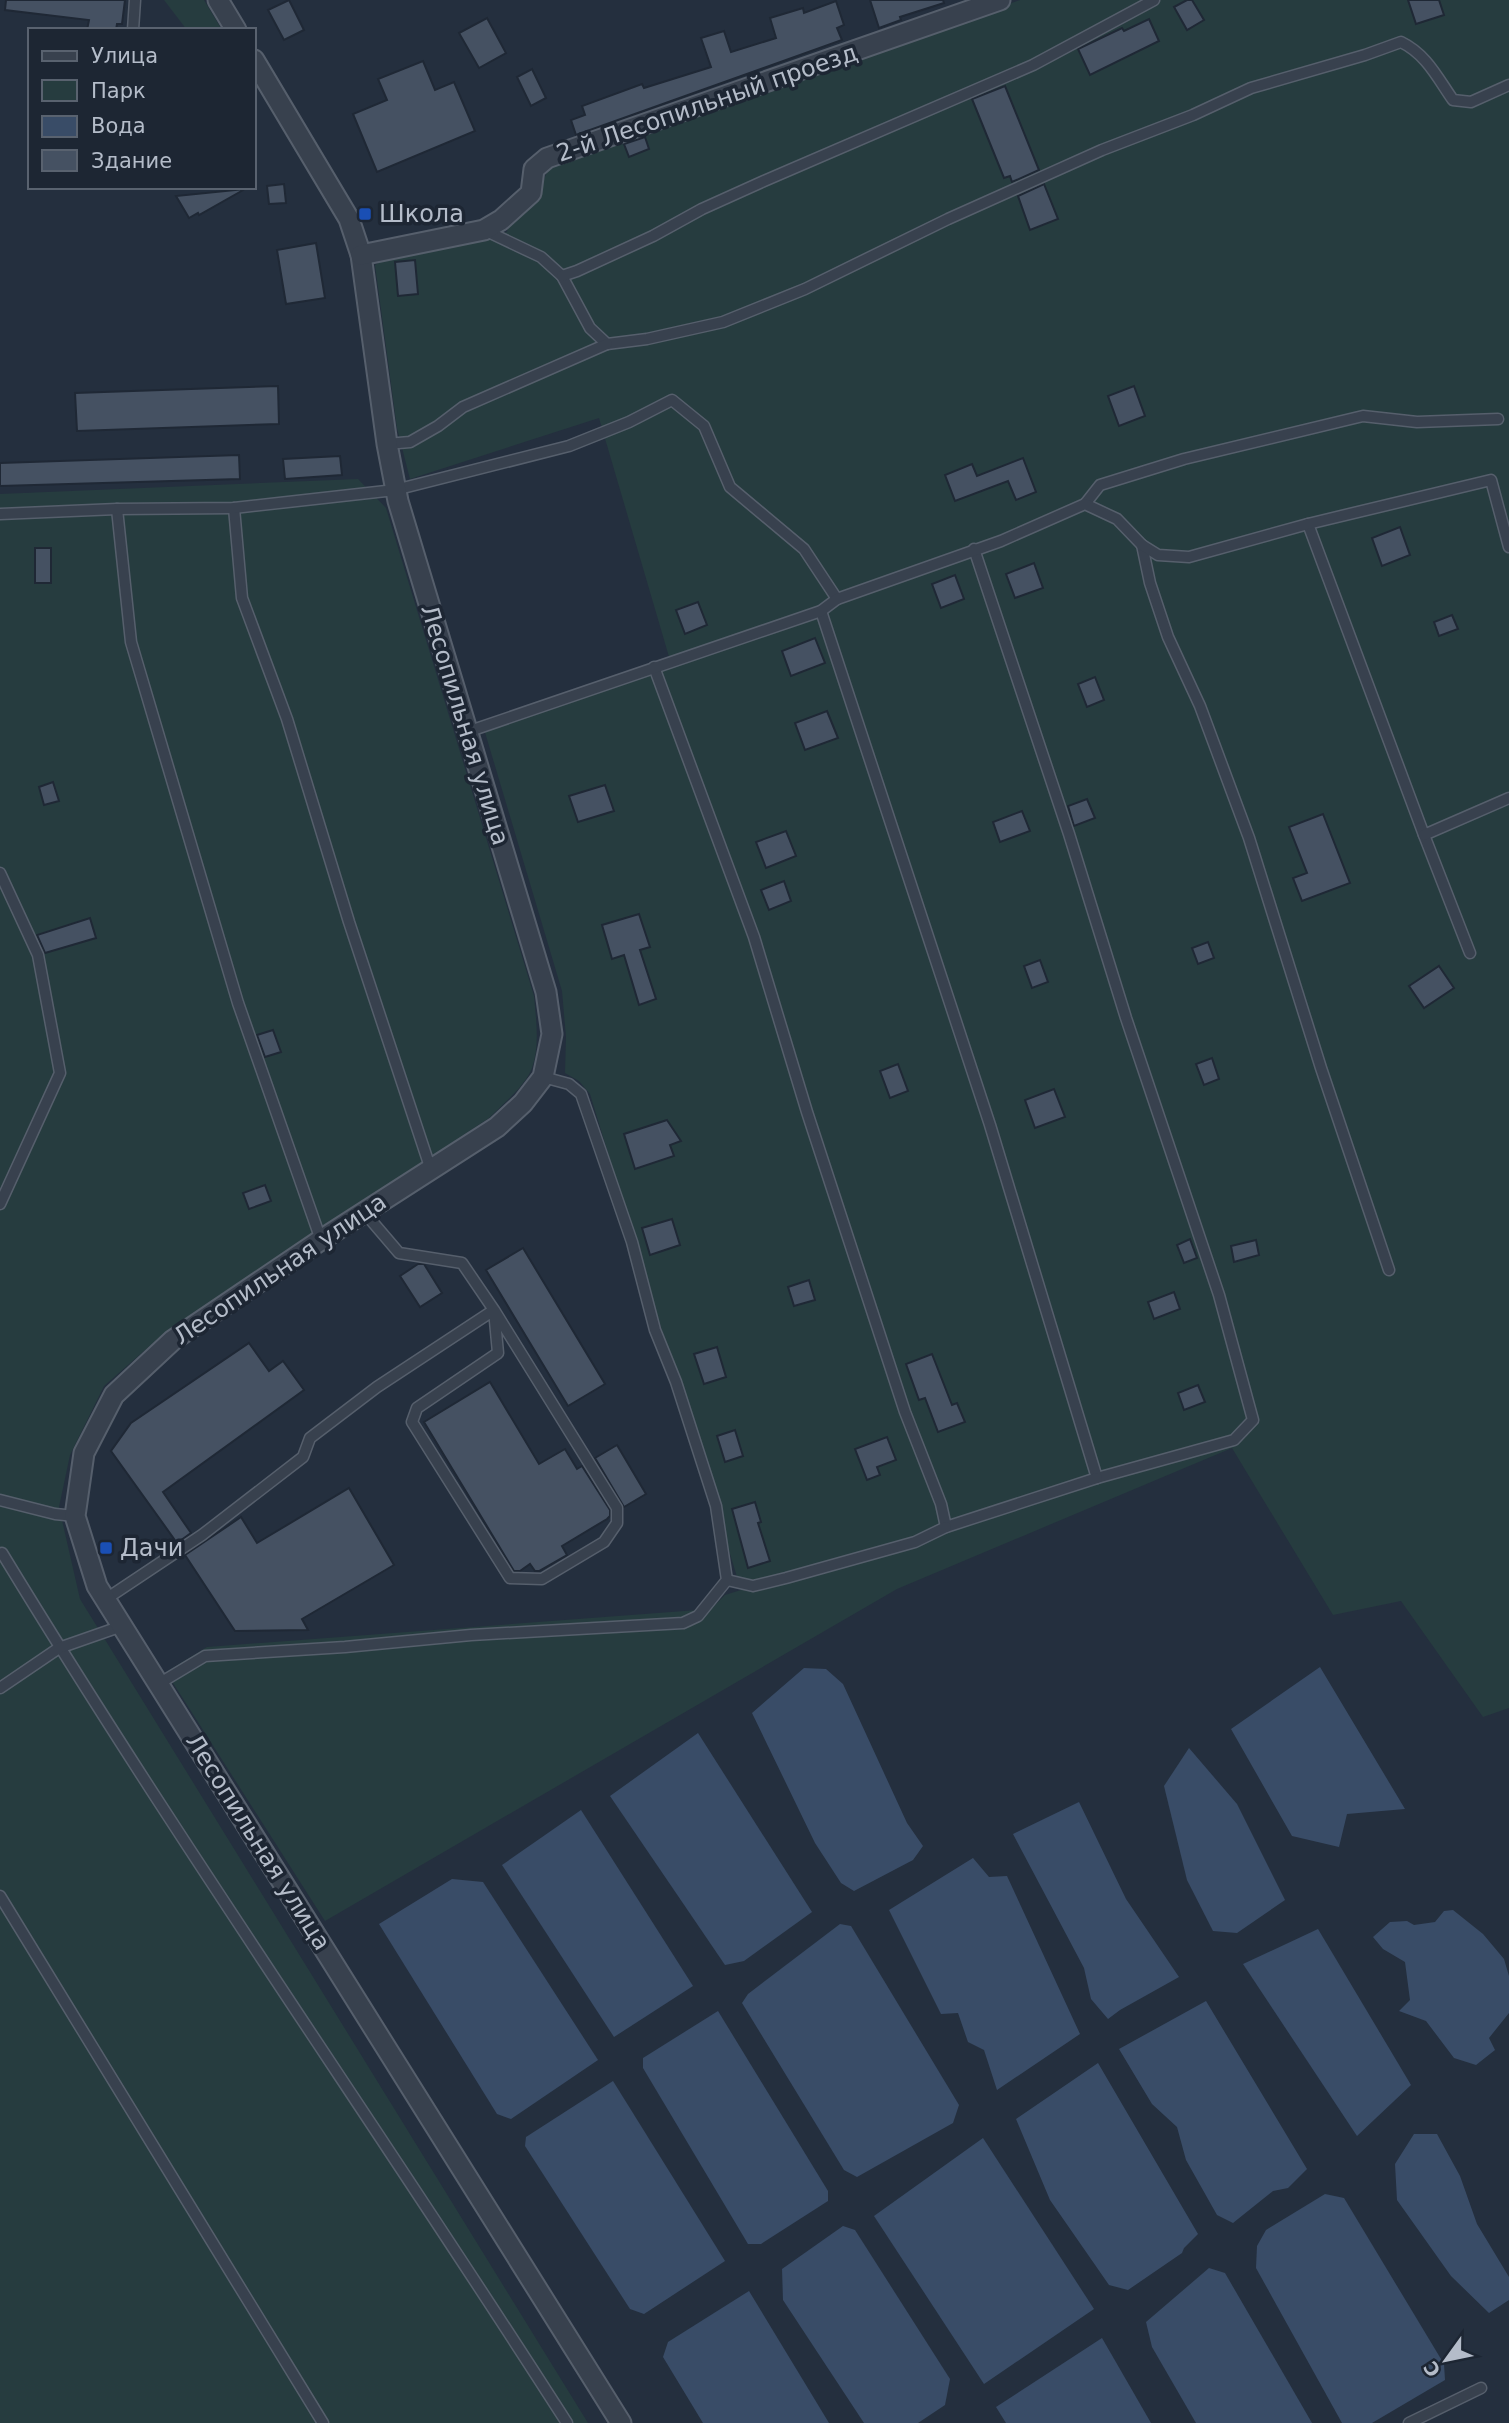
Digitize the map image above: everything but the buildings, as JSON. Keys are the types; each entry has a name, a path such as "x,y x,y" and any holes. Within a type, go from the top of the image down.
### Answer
{"street":[{"path":"218,0 235,28"},
{"name":"2-й Лесопильный проезд","path":"361,255 484,230 501,220 531,193 534,169 547,158 1000,0"},
{"name":"Лесопильная улица","path":"256,63 349,219 361,255 387,444 396,490 546,992 552,1034 543,1077 523,1103 497,1127 173,1339 114,1395 84,1452 75,1516 97,1586 621,2423"}],"lane":[{"path":"133,28 135,0"},
{"path":"562,275 653,236 702,209 764,181 1032,65 1154,0"},
{"path":"387,444 410,442 463,407 607,344 647,340 723,322 805,289 948,219 1102,150 1193,115 1251,88 1401,42 1415,49 1424,58 1453,100 1471,102 1509,85"},
{"path":"484,230 541,257 562,275 590,328 607,344"},
{"path":"0,514 234,508 396,490 569,446 629,422 673,400 704,426 730,487 804,549 837,599"},
{"path":"467,732 821,611 837,599 1001,541 1085,504 1100,485 1184,459 1363,416 1417,422 1498,419"},
{"path":"1085,504 1117,519 1142,545 1158,555 1189,557 1308,524 1491,480 1509,547"},
{"path":"234,508 242,598 287,719 349,922 431,1170"},
{"path":"117,509 131,642 238,1003 321,1240"},
{"path":"1308,524 1470,953"},
{"path":"1142,545 1150,583 1168,637 1200,706 1249,838 1321,1068 1390,1270"},
{"path":"727,1580 753,1586 915,1542 946,1527 1097,1478 1234,1440 1253,1420 1219,1295 974,550"},
{"path":"821,611 990,1125 1097,1478"},
{"path":"654,667 754,937 807,1112 905,1412 941,1504 946,1527"},
{"path":"1424,835 1509,798"},
{"path":"0,873 38,956 60,1073 0,1204"},
{"path":"159,1683 205,1656 471,1635 683,1623 698,1616 727,1580 716,1506 676,1382 655,1330 632,1242 581,1094 569,1084 543,1077"},
{"path":"364,1212 400,1254 462,1264 494,1310 617,1508 617,1523 604,1542 537,1580 510,1578 412,1422 417,1408 498,1353 494,1310"},
{"path":"106,1600 202,1535 303,1457 310,1438 377,1387 494,1310"},
{"path":"0,1500 55,1514 75,1516"},
{"path":"2,1553 59,1648 294,2010 567,2423"},
{"path":"0,1688 59,1648 122,1626"},
{"path":"0,1896 323,2423"},
{"path":"1409,2423 1481,2388"}],"green space":[{"path":"164,0 204,0 221,28 185,28"},
{"path":"1020,0 1509,0 1509,1708 1483,1717 1401,1601 1333,1615 1232,1448 897,1589 325,1921 166,1672 207,1647 711,1609 725,1595 741,1590 590,1094 579,1081 565,1073 566,1037 562,991 484,729 672,667 599,418 410,479 397,428 375,265 391,256 507,232 513,218 534,200 546,175 555,165"},
{"path":"358,479 386,508 534,996 537,1032 532,1068 525,1081 489,1118 168,1330 104,1386 70,1455 59,1507 80,1599 588,2423 0,2423 0,494"}],"water":[{"path":"1320,1667 1405,1809 1347,1814 1339,1847 1292,1836 1231,1729"},
{"path":"804,1668 826,1669 843,1684 907,1823 923,1846 913,1860 854,1891 841,1883 815,1843 752,1713"},
{"path":"698,1733 812,1912 744,1961 725,1965 610,1796"},
{"path":"1189,1748 1237,1804 1285,1900 1237,1933 1213,1931 1187,1880 1164,1786"},
{"path":"1079,1802 1126,1899 1179,1977 1108,2019 1091,1999 1084,1968 1013,1834"},
{"path":"581,1810 693,1986 614,2037 502,1865"},
{"path":"973,1858 989,1877 1007,1876 1080,2034 997,2090 984,2050 968,2042 958,2013 941,2014 889,1910"},
{"path":"452,1879 483,1882 598,2060 511,2119 497,2114 379,1924"},
{"path":"1453,1910 1483,1934 1504,1959 1509,1976 1509,2013 1489,2038 1495,2050 1476,2065 1454,2058 1426,2021 1399,2011 1410,2000 1405,1962 1383,1949 1373,1937 1390,1922 1407,1921 1414,1925 1435,1922 1444,1911"},
{"path":"840,1924 851,1926 959,2105 953,2123 857,2177 844,2170 742,2003 748,1994"},
{"path":"1318,1929 1411,2085 1357,2136 1243,1964"},
{"path":"1206,2001 1307,2169 1288,2188 1273,2191 1233,2223 1217,2215 1186,2160 1177,2127 1152,2104 1119,2049"},
{"path":"718,2011 828,2191 828,2201 761,2244 748,2244 643,2068 643,2058"},
{"path":"1098,2063 1198,2234 1182,2253 1128,2290 1109,2285 1050,2200 1016,2119"},
{"path":"613,2081 725,2261 644,2314 630,2309 525,2146 526,2137"},
{"path":"1414,2134 1437,2134 1460,2176 1477,2224 1509,2277 1509,2300 1489,2313 1451,2276 1397,2200 1395,2164"},
{"path":"983,2138 1094,2309 984,2384 874,2216"},
{"path":"1325,2194 1344,2198 1444,2364 1445,2380 1372,2423 1342,2423 1256,2268 1257,2246 1266,2230"},
{"path":"843,2226 855,2230 950,2379 945,2405 918,2423 864,2423 783,2300 782,2269"},
{"path":"1209,2268 1225,2273 1312,2423 1196,2423 1152,2347 1146,2322"},
{"path":"749,2291 829,2423 703,2423 663,2357 668,2342"},
{"path":"1102,2338 1151,2423 1006,2423 996,2407"}],"place":[{"name":"Школа","path":"365,214"},
{"name":"Дачи","path":"106,1548"}]}
